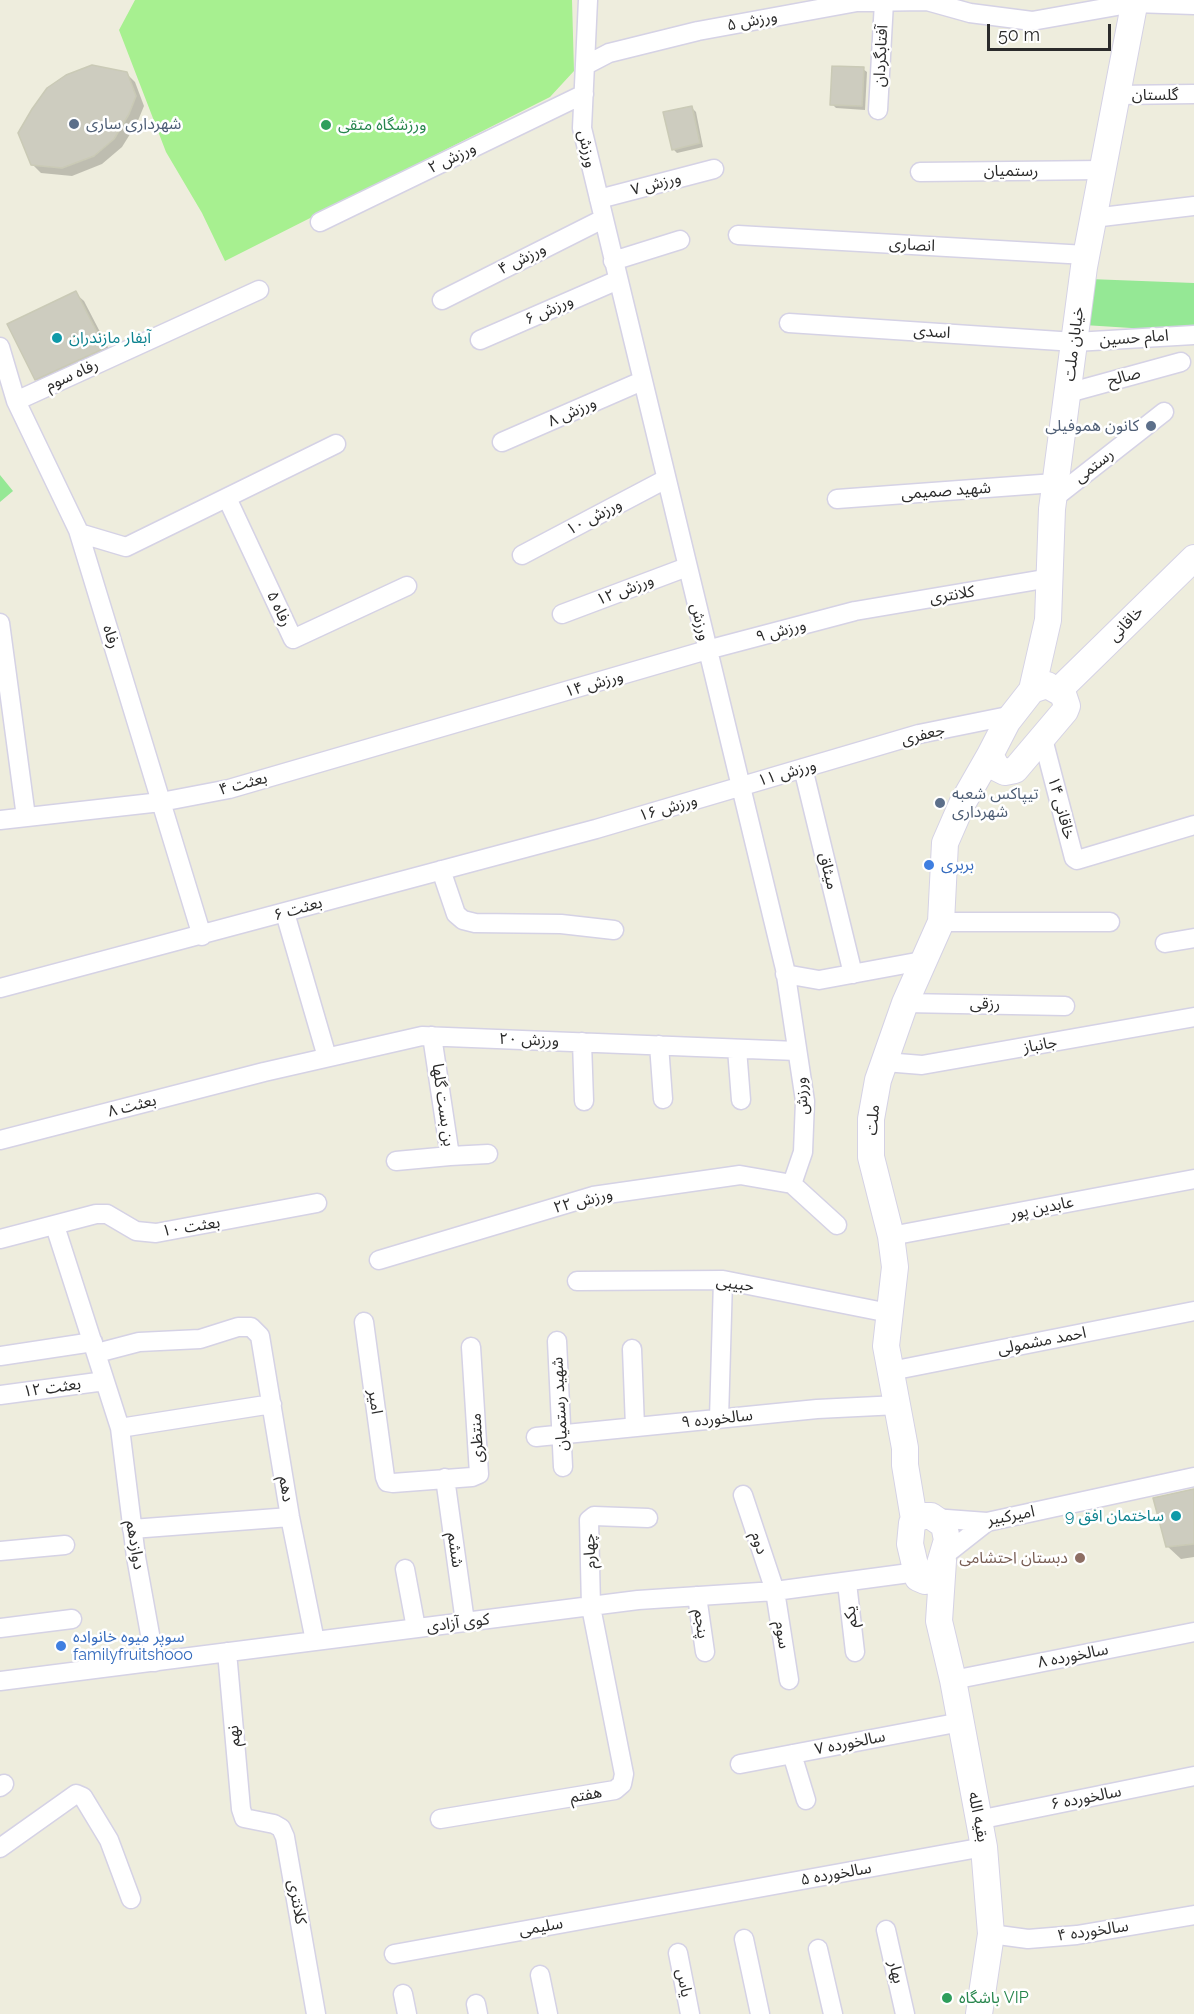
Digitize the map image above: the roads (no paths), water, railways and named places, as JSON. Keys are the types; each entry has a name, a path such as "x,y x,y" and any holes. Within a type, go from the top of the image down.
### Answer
{"main road":[{"name":"خیابان ملت","path":"1032,690 1048,620 1054,491 1086,255 1135,2"},
{"name":"خاقانی","path":"1059,690 1194,558"},
{"path":"962,804 1014,770 1065,711 1066,700 1059,690 1047,685 1032,690"},
{"name":"ملت","path":"944,1558 946,1529 925,1517 905,1448 886,1346 894,1267 891,1236 871,1157 871,1119 885,1062 904,1003 941,922 945,843 962,804 1012,715 1032,690"},
{"path":"990,754 997,768 1005,772 1014,770"},
{"path":"925,1517 910,1529 910,1544 918,1575 939,1621"},
{"path":"918,1575 925,1581 936,1577 944,1558"},
{"path":"939,1621 944,1558"},
{"name":"بقیه الله","path":"939,1621 953,1680 984,1847 991,1934 979,2014"}],"street":[{"name":"ورزش","path":"588,0 582,128 785,974 805,1101 803,1152 792,1184"},
{"name":"ورزش ۵","path":"586,65 609,53 698,31 857,2 942,2 970,13 1032,21 1135,2 1194,6"},
{"name":"آفتابگردان","path":"878,110 884,2"},
{"name":"ورزش ۲","path":"320,222 584,94"},
{"name":"گلستان","path":"1117,95 1194,94"},
{"name":"ورزش ۷","path":"598,199 714,168"},
{"name":"رستمیان","path":"920,172 1102,170"},
{"path":"1094,218 1194,206"},
{"name":"ورزش ۴","path":"442,300 603,219"},
{"name":"انصاری","path":"738,235 1086,255"},
{"path":"613,261 680,240"},
{"name":"ورزش ۶","path":"480,340 618,280"},
{"name":"رفاه سوم","path":"16,401 259,290"},
{"name":"اسدی","path":"789,323 1074,342"},
{"name":"امام حسین","path":"1074,342 1194,335"},
{"name":"رفاه","path":"0,347 16,401 79,533 202,936"},
{"name":"صالح","path":"1068,393 1181,362"},
{"name":"ورزش ۸","path":"502,442 642,381"},
{"name":"رستمی","path":"1054,491 1164,412"},
{"path":"79,533 126,547 336,444"},
{"name":"ورزش ۱۰","path":"522,555 666,479"},
{"name":"شهید صمیمی","path":"837,499 1054,491"},
{"name":"رفاه ۵","path":"227,498 293,639 407,586"},
{"name":"ورزش ۱۲","path":"562,614 687,567"},
{"name":"کلانتری","path":"855,611 1050,578"},
{"name":"ورزش ۹","path":"707,650 855,611"},
{"path":"0,623 26,817"},
{"name":"ورزش ۱۴","path":"480,717 707,650"},
{"name":"جعفری","path":"834,759 919,734 1012,715"},
{"name":"بعثت ۴","path":"0,820 161,802 229,789 480,717"},
{"name":"خاقانی ۱۴","path":"1043,739 1074,858 1077,860 1194,825"},
{"name":"ورزش ۱۱","path":"740,787 834,759"},
{"name":"میثاق","path":"803,768 853,974"},
{"name":"ورزش ۱۶","path":"596,829 740,787"},
{"name":"بعثت ۶","path":"0,988 202,936 596,829"},
{"path":"441,870 456,914 463,920 475,923 561,924 614,930"},
{"path":"285,913 327,1057"},
{"path":"941,922 1110,922"},
{"path":"1166,943 1194,938"},
{"path":"785,974 819,980 922,961"},
{"name":"رزقی","path":"904,1003 1065,1006"},
{"name":"جانباز","path":"885,1062 922,1065 1194,1017"},
{"name":"ورزش ۲۰","path":"264,1072 422,1036 797,1051"},
{"name":"بن بست گلها","path":"396,1161 450,1156 432,1036"},
{"path":"582,1042 584,1101"},
{"path":"658,1045 663,1099"},
{"path":"737,1049 741,1100"},
{"name":"بعثت ٨","path":"0,1140 264,1072"},
{"path":"450,1156 488,1154"},
{"name":"ورزش ۲۲","path":"379,1260 593,1196 740,1175 792,1184"},
{"name":"عابدین پور","path":"891,1236 1194,1179"},
{"path":"792,1184 837,1225"},
{"name":"بعثت ۱۰","path":"0,1239 107,1214 136,1231 156,1233 317,1203"},
{"name":"دوازدهم","path":"55,1226 120,1428 132,1529 155,1662"},
{"path":"719,1419 723,1280"},
{"name":"حبیبی","path":"577,1281 723,1280 889,1313"},
{"name":"احمد مشمولی","path":"891,1371 1194,1311"},
{"name":"امیر","path":"364,1322 387,1482"},
{"name":"دهم","path":"95,1348 139,1342 200,1339 238,1326 251,1327 260,1336 290,1517 315,1641"},
{"name":"شهید رستمیان","path":"557,1341 563,1467"},
{"name":"منتظری","path":"387,1482 479,1474 471,1347"},
{"path":"0,1356 95,1348"},
{"path":"632,1349 635,1427"},
{"name":"بعثت ۱۲","path":"0,1395 105,1381"},
{"path":"120,1428 272,1404"},
{"name":"سالخورده ۹","path":"536,1437 719,1419 898,1405"},
{"name":"امیرکبیر","path":"925,1517 987,1522 1194,1476"},
{"name":"ششم","path":"445,1478 465,1622"},
{"name":"دوم","path":"743,1495 775,1591"},
{"name":"چهارم","path":"591,1607 589,1520 594,1516 648,1518"},
{"path":"132,1529 290,1517"},
{"path":"944,1558 987,1522"},
{"path":"0,1551 65,1545"},
{"path":"405,1569 416,1628"},
{"name":"کوی آزادی","path":"0,1681 591,1607 775,1591 918,1575"},
{"name":"یکم","path":"848,1583 855,1652"},
{"name":"سوم","path":"775,1591 789,1680"},
{"name":"پنجم","path":"697,1596 705,1652"},
{"name":"هفتم","path":"440,1819 615,1790 622,1784 624,1774 591,1607"},
{"path":"0,1628 72,1619"},
{"name":"سالخورده ۸","path":"953,1680 1194,1632"},
{"name":"نهم","path":"227,1652 241,1809 244,1818"},
{"name":"سالخورده ۷","path":"740,1764 961,1722"},
{"path":"792,1754 806,1800"},
{"name":"سالخورده ۶","path":"978,1820 1194,1776"},
{"path":"0,1848 76,1794 83,1797 110,1840 131,1899"},
{"name":"کلانتری","path":"244,1818 274,1824 280,1828 285,1837 316,2014"},
{"name":"سالخورده ۵","path":"689,1901 984,1847"},
{"name":"سلیمی","path":"394,1954 689,1901"},
{"name":"سالخورده ۴","path":"991,1934 1028,1939 1077,1935 1194,1915"},
{"name":"بهار","path":"886,1930 905,2014"},
{"path":"744,1939 760,2014"},
{"path":"818,1949 833,2014"},
{"name":"یاس","path":"678,1953 690,2014"},
{"path":"540,1975 548,2014"},
{"path":"403,1994 407,2014"}],"place":[{"name":"شهرداری ساری","path":"74,124"},
{"name":"ورزشگاه متقی","path":"326,125"},
{"name":"آبفار مازندران","path":"57,338"},
{"name":"کانون هموفیلی","path":"1151,426"},
{"name":"تیپاکس شعبه شهرداری","path":"940,803"},
{"name":"بربری","path":"929,865"},
{"name":"ساختمان افق 9","path":"1176,1516"},
{"name":"دبستان احتشامی","path":"1080,1558"},
{"name":"سوپر میوه خانواده familyfruitshooo","path":"61,1646"},
{"name":"باشگاه VIP","path":"947,1998"}]}
